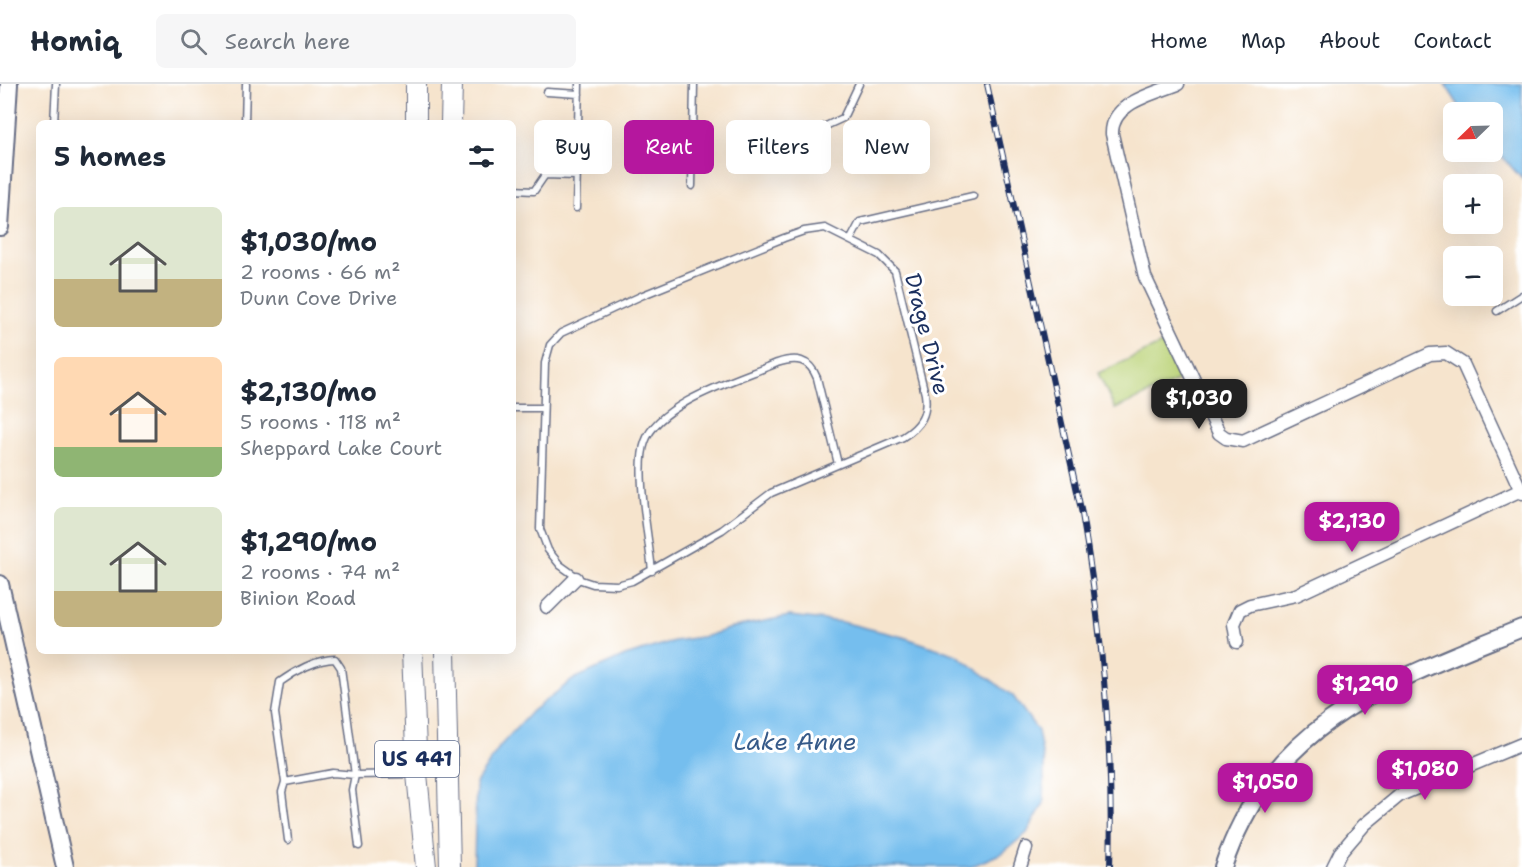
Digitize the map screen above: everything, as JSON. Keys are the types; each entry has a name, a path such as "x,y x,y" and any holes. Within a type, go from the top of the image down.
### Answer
{"main road":[{"path":"416,84 416,120"},
{"path":"451,120 452,84"},
{"name":"US 441","path":"412,654 417,774 426,867"},
{"name":"US 441","path":"445,654 450,867"}],"street":[{"path":"0,227 2,142 9,84"},
{"path":"1178,84 1124,107 1114,118 1112,134 1145,277 1219,433 1226,438 1243,441 1438,352 1455,357 1463,364 1521,491 1296,595 1250,605 1240,610 1234,624 1237,642"},
{"path":"547,607 576,578"},
{"path":"0,584 65,867"},
{"path":"1223,867 1233,837 1252,802 1291,753 1330,718 1363,697 1522,628"},
{"path":"1333,867 1340,853 1364,825 1400,795 1522,744"},
{"path":"1020,867 1026,848"}],"lane":[{"path":"54,120 56,84"},
{"path":"245,120 246,84"},
{"path":"576,208 579,84"},
{"path":"692,186 694,84"},
{"path":"831,124 843,118 859,84"},
{"path":"547,93 579,94"},
{"path":"516,190 534,191 545,175 576,176"},
{"path":"851,239 860,222 973,196"},
{"name":"Drage Drive","path":"825,228 879,255 896,271 927,408 921,422 903,437 765,497 722,530 652,571 617,585 593,584 576,578 553,557 540,529 542,408 547,353 561,333 643,295 804,231 825,228"},
{"path":"1497,311 1522,295"},
{"path":"652,571 642,454 650,433 673,409 777,363 790,359 803,360 810,366 817,378 838,464"},
{"path":"516,408 542,408"},
{"path":"288,840 282,792 285,782 275,713 277,687 287,677 326,659 335,659 341,668 355,775 352,790 359,846"},
{"path":"285,782 333,773 417,774"}],"green space":[{"path":"1166,342 1182,379 1115,409 1098,373"}],"water":[{"path":"1445,84 1522,84 1522,179 1503,157 1503,102 1457,102"},
{"name":"Lake Anne","path":"790,616 842,622 903,637 957,655 1013,696 1038,731 1044,764 1044,803 1027,833 1002,853 970,867 474,867 476,783 500,746 532,711 574,679 625,656 674,641 707,636 734,627"}],"railway":[{"path":"987,84 1082,514 1089,558 1101,646 1108,734 1110,867"}]}
